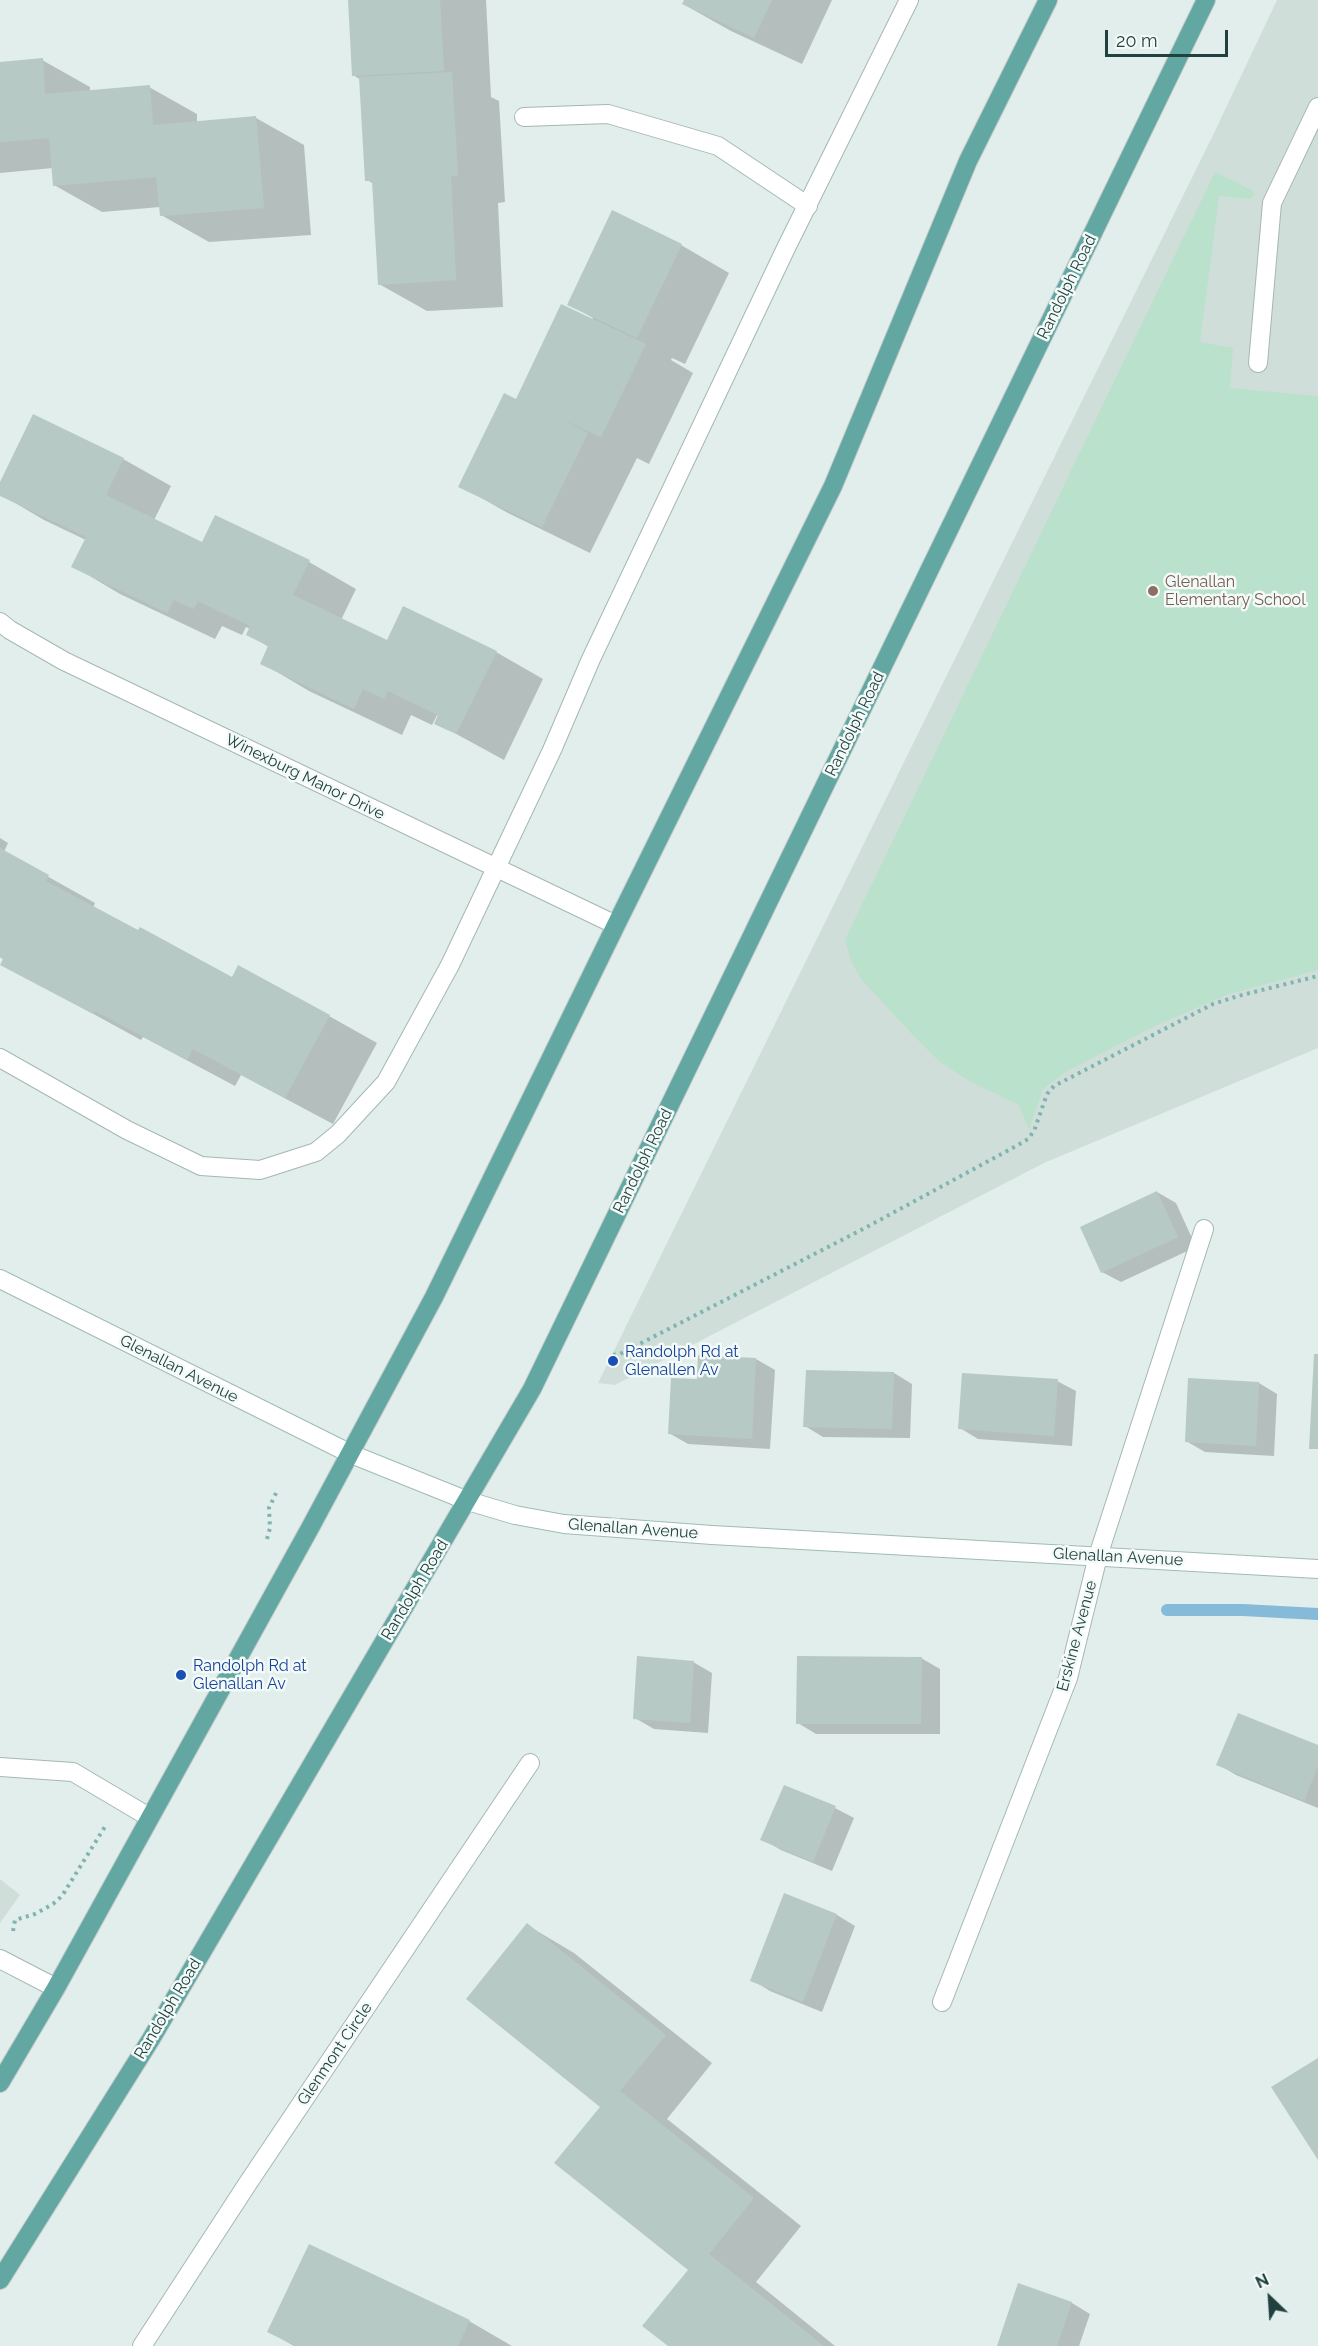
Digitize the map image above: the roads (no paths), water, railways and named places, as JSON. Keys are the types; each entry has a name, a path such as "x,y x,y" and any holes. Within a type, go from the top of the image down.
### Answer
{"main road":[{"path":"0,2084 56,1988 351,1454 439,1286 833,486 968,161 1048,0"},
{"name":"Randolph Road","path":"0,2280 151,2039 532,1389 1206,0"}],"street":[{"path":"0,1058 127,1130 201,1166 260,1170 316,1152 338,1134 386,1082 450,965 552,750 596,649 909,0"},
{"path":"1258,363 1272,203 1313,129 1318,107"},
{"path":"524,117 608,114 718,146 808,206"},
{"name":"Winexburg Manor Drive","path":"0,622 64,661 616,925"},
{"name":"Erskine Avenue","path":"942,2002 1068,1678 1098,1556 1204,1229"},
{"name":"Glenallan Avenue","path":"0,1279 351,1454 468,1501 515,1515 564,1524 712,1535 1318,1569"},
{"name":"Glenmont Circle","path":"142,2346 248,2183 530,1763"},
{"path":"0,1767 73,1772 149,1817"},
{"path":"0,1959 56,1988"}],"waterway":[{"path":"1167,1610 1243,1610 1318,1614"}],"place":[{"name":"Glenallan Elementary School","path":"1153,591"},
{"name":"Randolph Rd at Glenallen Av","path":"613,1361"},
{"name":"Randolph Rd at Glenallan Av","path":"181,1675"}]}
